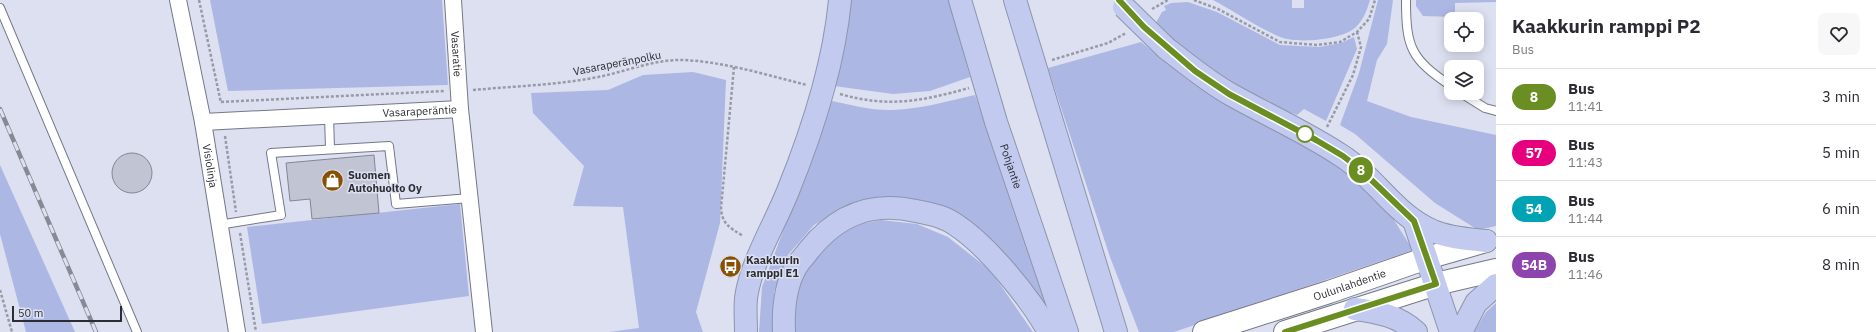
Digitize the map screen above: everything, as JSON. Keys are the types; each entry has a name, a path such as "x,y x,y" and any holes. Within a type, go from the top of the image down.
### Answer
{"highway":[{"path":"746,332 746,298 756,265 788,190 814,119 837,30 840,0"},
{"name":"Pohjantie","path":"960,0 996,122 1067,332"},
{"path":"1015,0 1116,332"},
{"path":"1122,3 1166,48 1195,71 1229,94 1343,156 1361,170 1414,221 1432,231 1453,237 1491,240"},
{"path":"784,332 783,316 787,294 796,267 813,246 838,222 859,213 884,208 909,209 937,215 956,224 989,254 1018,287 1049,332"},
{"path":"1414,221 1428,258 1451,332"},
{"path":"1096,264 1128,332"},
{"path":"1461,332 1476,303 1496,285"},
{"path":"1355,309 1393,317 1409,326 1416,332"}],"main road":[{"name":"Oulunlahdentie","path":"1205,331 1329,292 1428,258 1491,240"},
{"path":"1285,332 1436,284 1496,270"}],"street":[{"name":"Visiolinja","path":"178,0 203,122 218,225 237,332"},
{"name":"Vasaratie","path":"452,0 464,90 460,108"},
{"name":"Vasaraperäntie","path":"203,122 460,108 484,332"}],"lane":[{"path":"1406,0 1408,40 1421,65 1444,81"},
{"path":"0,8 137,332"},
{"path":"1472,100 1485,108 1496,111"},
{"path":"329,115 330,149"},
{"path":"218,225 281,215 271,152 390,146 396,204 470,198"}],"path":[{"path":"199,0 221,102 238,222 256,332"},
{"path":"1147,13 1168,0"},
{"path":"1194,0 1202,1 1241,20 1280,42 1317,45 1340,42 1357,32 1369,19 1375,0"},
{"path":"1050,61 1108,43 1132,28"},
{"path":"1327,127 1353,75 1361,48 1357,32"},
{"name":"Vasaraperänpolku","path":"221,102 464,90 560,82 603,76 645,64 683,60 734,67 812,86"},
{"path":"734,67 721,208 722,218 728,226 742,236"},
{"path":"836,93 894,103 933,98 970,87"},
{"path":"0,290 12,332"}],"shaded area":[{"path":"210,0 442,0 448,85 228,91"},
{"path":"848,0 949,0 970,77 930,91 893,94 834,86"},
{"path":"1213,0 1292,0 1292,8 1304,8 1304,0 1370,0 1361,21 1350,31 1331,38 1320,40 1297,40 1280,37 1271,33"},
{"path":"1378,0 1393,0 1387,44 1377,60 1367,101 1411,117 1496,135 1496,226 1478,230 1435,203 1355,134 1340,125 1359,73"},
{"path":"1416,0 1496,0 1496,2 1455,3 1455,12 1444,12 1444,17 1423,16 1416,6"},
{"path":"1188,2 1217,12 1280,45 1319,47 1341,43 1354,37 1357,49 1326,121 1304,109 1297,115 1265,103 1197,63 1154,26 1162,12 1166,10 1164,6 1171,3"},
{"path":"1141,42 1188,80 1337,164 1385,206 1413,250 1174,332 1139,332 1110,257 1048,68"},
{"path":"693,72 726,80 720,223 696,312 703,332 609,332 639,328 623,207 573,206 584,166 533,113 531,93 608,90 643,75"},
{"path":"975,95 1054,328 971,226 848,206 814,225 788,255 774,292 774,332 759,332 762,287 832,101 870,109 893,110 924,106"},
{"path":"0,165 75,332 26,332 0,234"},
{"path":"460,204 469,296 262,324 247,227"},
{"path":"881,220 917,224 948,237 990,270 1033,332 794,332 793,311 806,266 826,243 851,226"},
{"path":"1496,303 1496,332 1474,332 1486,312"}],"building":[{"path":"132,153 143,156 149,162 152,173 149,184 143,190 132,193 121,190 115,184 112,173 115,162 121,156"},
{"name":"Suomen Autohuolto Oy","path":"374,155 379,213 312,219 310,199 290,201 286,163"}],"railway":[{"path":"0,109 96,332"}],"bus line":[{"name":"8","path":"1119,0 1124,7 1166,48 1195,71 1229,94 1343,156 1361,170 1414,221 1436,284 1285,332"}],"place":[{"name":"Suomen Autohuolto Oy","path":"332,181"},
{"name":"Kaakkurin ramppi E1","path":"731,266"}]}
